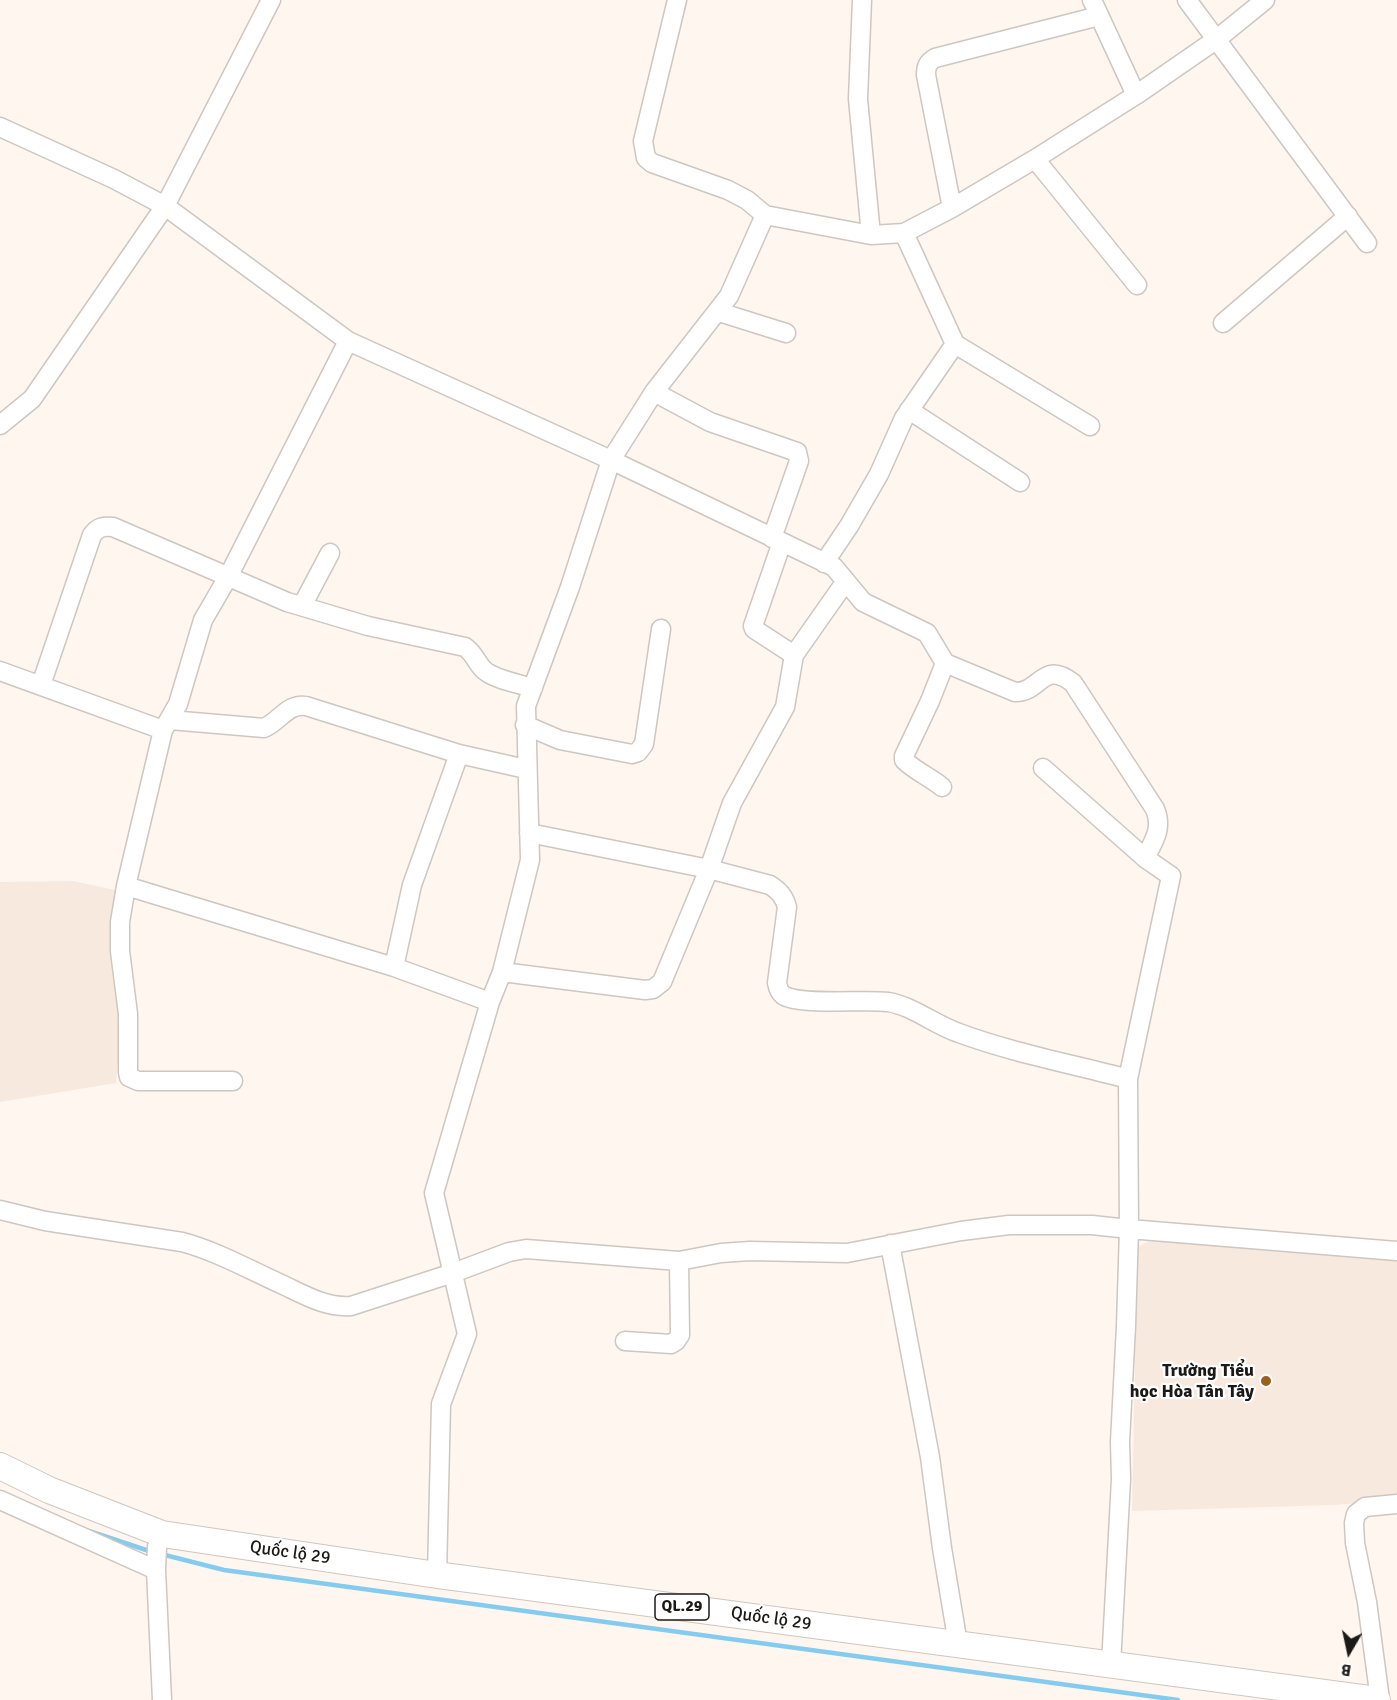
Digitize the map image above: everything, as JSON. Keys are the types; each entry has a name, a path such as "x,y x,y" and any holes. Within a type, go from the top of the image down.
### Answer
{"highway":[{"name":"Quốc lộ 29","path":"0,1466 159,1540 1378,1700"}],"street":[{"path":"0,425 32,399 165,206 272,0"},
{"path":"677,0 644,141 646,158 652,163 728,190 747,200 765,215 871,235 904,233 952,208 1035,159 1136,95 1218,39 1264,0"},
{"path":"862,0 858,99 871,235"},
{"path":"1187,0 1218,39 1366,243"},
{"path":"952,208 926,75 930,61 1096,8 1136,95"},
{"path":"0,127 114,179 165,206 348,341 611,460 834,567 863,602 927,633 945,663 1015,692 1025,691 1046,675 1066,677 1073,683 1155,809 1159,819 1159,829 1145,858"},
{"path":"1035,159 1137,285"},
{"path":"437,1575 441,1404 467,1334 434,1193 490,1002 502,972 530,860 526,706 570,587 611,460 654,392 719,312 729,296 765,215"},
{"path":"1223,323 1348,216"},
{"path":"904,233 954,344 1090,426"},
{"path":"719,312 786,333"},
{"path":"233,1081 138,1081 129,1077 128,1014 120,936 126,886 167,725 183,691 203,620 228,577 348,341"},
{"path":"824,563 849,526 879,474 909,410 954,344"},
{"path":"654,392 710,422 797,452 799,461 753,626 754,629 794,655"},
{"path":"909,410 1020,482"},
{"path":"42,685 92,535 100,527 113,527 253,588 302,606 368,626 465,647 472,652 483,669 490,675 533,688"},
{"path":"302,606 330,554"},
{"path":"502,972 653,989 662,982 709,869 732,803 785,707 794,655 846,581"},
{"path":"525,725 572,743 632,754 638,752 644,744 661,629"},
{"path":"942,787 910,766 904,760 904,756 945,663"},
{"path":"0,671 167,725 264,728 275,722 290,708 300,705 459,754 526,769"},
{"path":"394,967 412,885 459,754"},
{"path":"1043,768 1145,858 1171,876 1128,1079 1129,1228 1120,1442 1122,1479 1111,1665"},
{"path":"529,833 709,869 770,885 785,897 787,907 777,983 778,991 784,996 804,1000 863,1000 897,1005 961,1034 1128,1079"},
{"path":"126,886 394,967 490,1002"},
{"path":"0,1210 45,1221 182,1242 204,1248 329,1305 351,1306 509,1252 526,1249 678,1261 721,1253 750,1251 847,1253 961,1231 1009,1225 1092,1225 1397,1251"},
{"path":"890,1244 930,1457 958,1644"},
{"path":"625,1341 671,1344 680,1335 678,1261"},
{"path":"0,1500 156,1570"},
{"path":"1378,1700 1367,1602 1355,1544 1354,1523 1356,1514 1365,1507 1397,1504"},
{"path":"159,1540 156,1570 162,1700"}],"shaded area":[{"path":"73,881 120,891 111,944 121,1017 116,1083 0,1102 0,882"},
{"name":"Trường Tiểu học Hòa Tân Tây","path":"1149,1241 1286,1249 1397,1261 1397,1500 1335,1505 1132,1511 1137,1247"}],"waterway":[{"path":"89,1531 152,1552"},
{"path":"161,1554 224,1570 1178,1700"}],"place":[{"name":"Trường Tiểu học Hòa Tân Tây","path":"1266,1381"}]}
